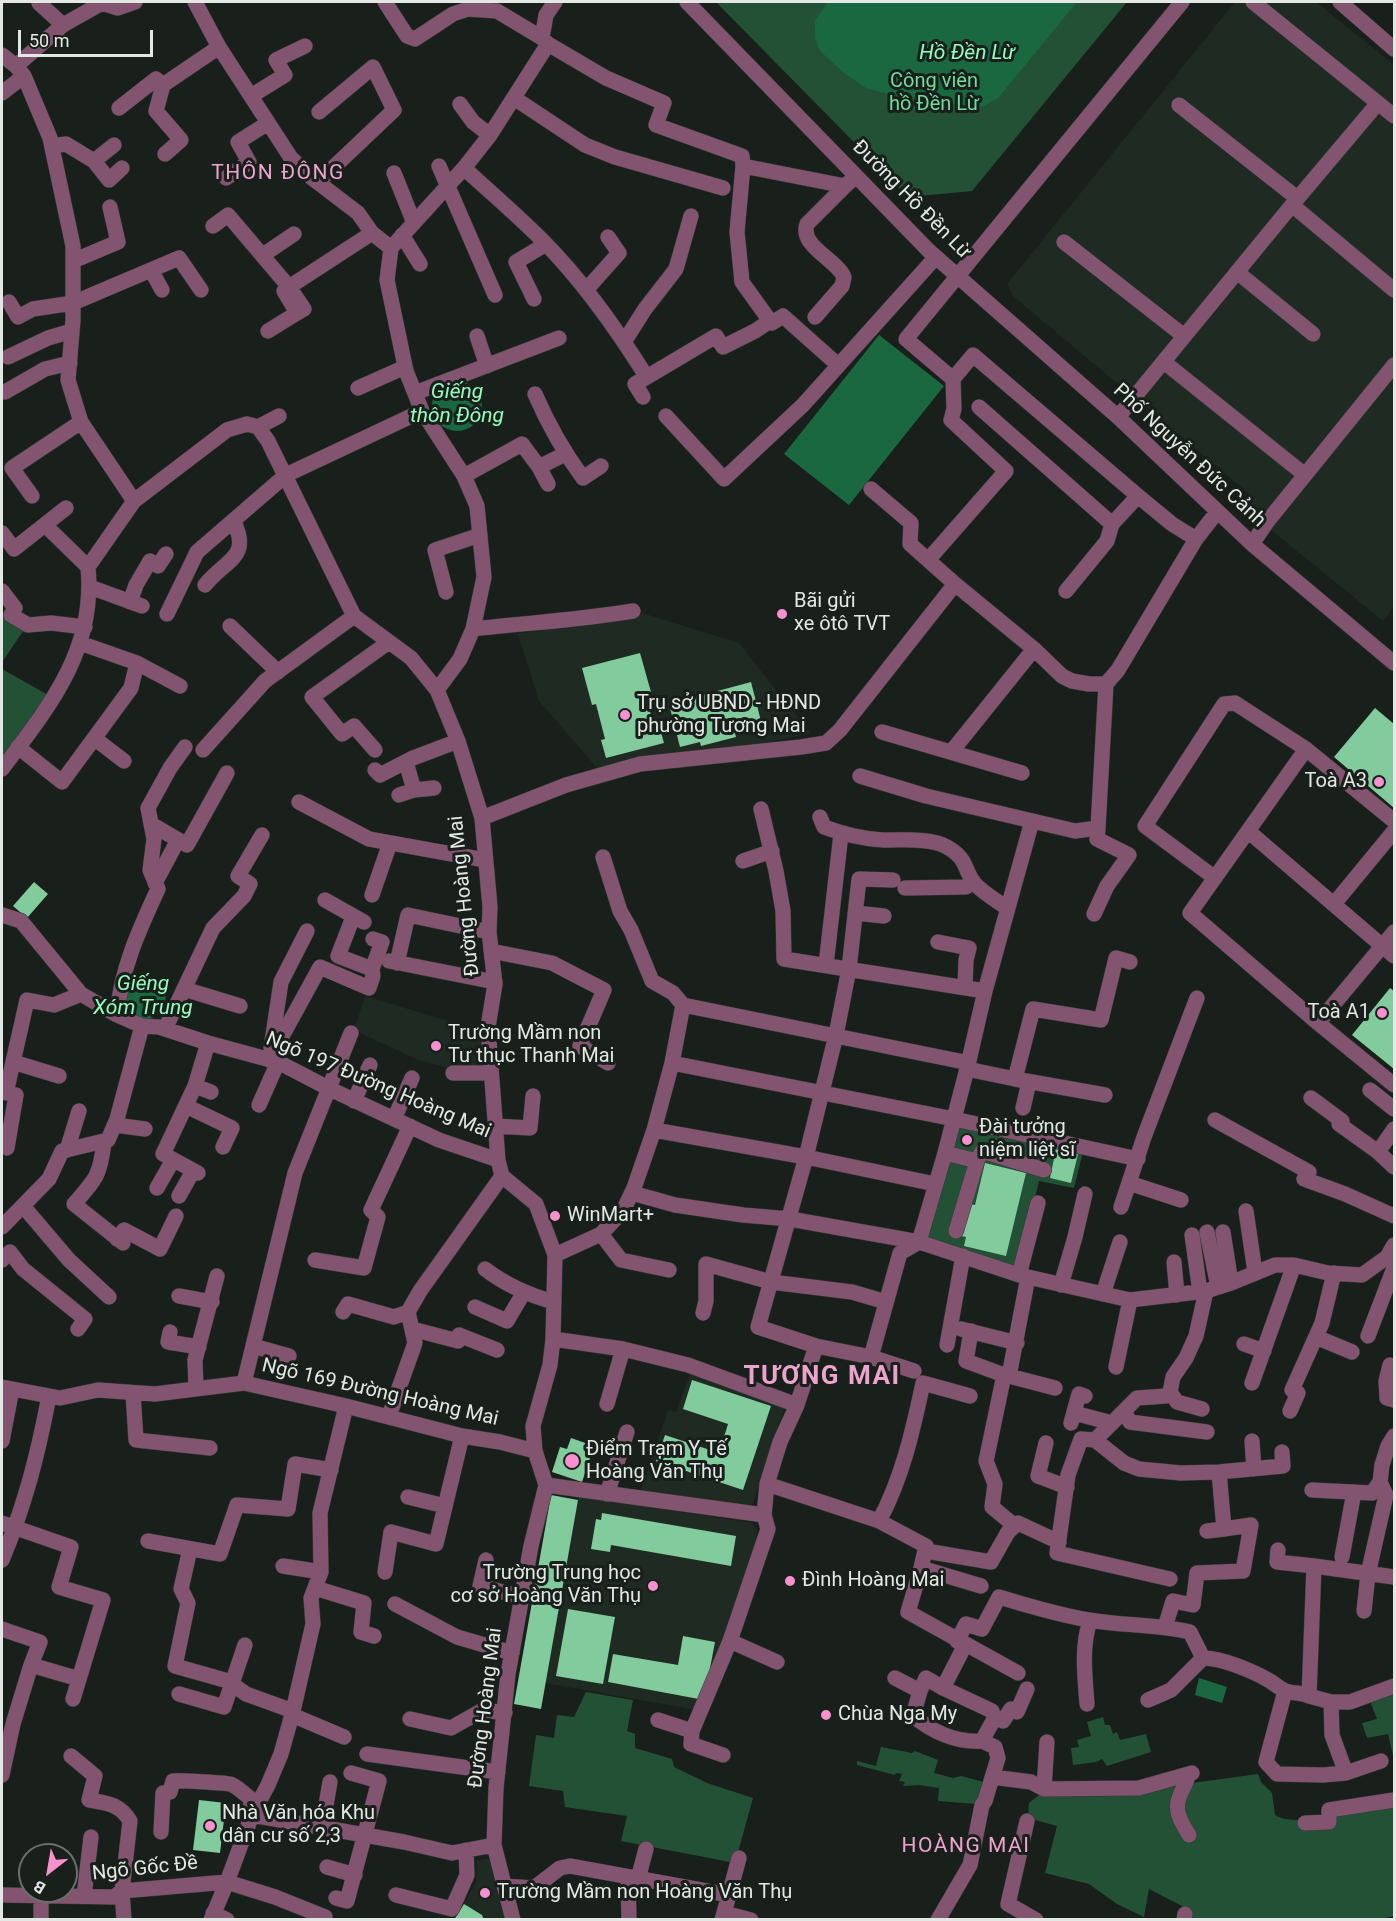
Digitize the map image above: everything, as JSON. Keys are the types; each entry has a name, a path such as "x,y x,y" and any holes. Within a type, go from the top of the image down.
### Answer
{"street":[{"path":"40,2 63,25"},
{"path":"2,93 63,25 102,2 118,8 135,2"},
{"path":"199,2 219,47 291,158 358,213 372,233 391,248"},
{"path":"385,2 407,36 415,39 451,8 497,11 606,78 664,103 656,125 742,156 737,231 742,282 770,321"},
{"path":"437,690 460,659 473,629 484,577 480,534 477,506 464,476 422,411 405,367 387,280 391,248 464,168 490,135 514,98 545,41 546,15 553,2"},
{"name":"Đường Hồ Đền Lừ","path":"687,2 850,181 957,278 1182,2"},
{"path":"1252,2 1395,117"},
{"path":"1340,2 1395,49"},
{"path":"251,96 285,75 276,60 305,46"},
{"path":"165,154 181,140 156,111 163,85 219,47"},
{"path":"2,55 20,71 52,146 73,246 72,332 68,380 81,422 134,501"},
{"path":"318,182 394,110 373,67 319,112"},
{"path":"119,108 156,79 163,85"},
{"path":"514,98 585,145 615,157 723,188"},
{"path":"1118,417 1294,201 1378,103"},
{"path":"460,104 473,122 490,135"},
{"path":"1179,105 1294,201 1395,290"},
{"path":"226,178 249,162 238,142 268,123"},
{"path":"52,146 66,144 94,161 109,180 122,168"},
{"path":"94,161 114,145"},
{"path":"439,166 495,295"},
{"path":"743,166 850,181"},
{"path":"464,168 546,244 586,290 646,376"},
{"path":"394,173 414,223"},
{"path":"815,317 842,286 844,277 808,239 805,229 807,224 850,181"},
{"path":"73,261 118,242 110,207"},
{"path":"213,226 228,215 289,287"},
{"path":"624,342 676,268 691,216"},
{"path":"267,331 297,313 284,291 372,233"},
{"path":"263,255 294,234"},
{"path":"402,236 420,264"},
{"path":"586,290 620,253 608,237"},
{"path":"1064,242 1184,336"},
{"path":"534,298 516,262 546,244"},
{"path":"9,302 18,316 33,309 73,303 180,258 201,291"},
{"path":"666,416 724,479 803,405 935,258"},
{"path":"151,270 162,290"},
{"path":"1237,272 1313,334"},
{"path":"953,379 906,339 957,278"},
{"name":"Phố Nguyễn Đức Cảnh","path":"957,278 1118,417 1252,544 1395,663"},
{"path":"643,397 634,384 646,376 716,336 723,347 783,316 838,365"},
{"path":"4,355 48,338 72,332"},
{"path":"477,336 487,366"},
{"path":"415,393 559,339"},
{"path":"928,560 1006,471 951,420 954,409 953,379 974,355 1138,496 1172,524 1196,539"},
{"path":"1164,362 1305,475"},
{"path":"5,392 45,369 70,363"},
{"path":"1252,544 1267,522 1395,365"},
{"path":"358,388 405,367"},
{"path":"536,394 565,454 583,478 601,466"},
{"path":"979,407 1112,524"},
{"path":"167,614 197,552 286,475 422,411"},
{"path":"88,567 134,501 227,430 247,424 258,427 279,416"},
{"path":"32,496 12,468 81,422"},
{"name":"Đường Hoàng Mai","path":"258,427 286,475 354,616 411,658 437,690 458,741 482,818 490,907 489,932 495,982 488,1027 498,1160 502,1176"},
{"path":"464,476 522,444 548,484"},
{"path":"539,467 565,454"},
{"path":"871,489 911,522 910,544 1062,675 1072,681 1106,684"},
{"path":"1066,591 1107,541 1112,524 1138,496"},
{"path":"2,533 14,549 66,508"},
{"path":"1094,914 1107,886 1129,855 1097,839 1106,684 1118,670 1196,539 1217,512"},
{"path":"205,585 239,552 241,537 234,522"},
{"path":"2,769 63,685 85,627 90,587 88,567 45,525"},
{"path":"446,592 435,550 480,534"},
{"path":"90,587 136,604 136,585 150,561 158,566 166,554"},
{"path":"482,818 566,785 640,764 826,743 840,730 955,584"},
{"path":"2,591 15,608 11,615 28,626 51,623 85,627"},
{"path":"473,629 584,619 633,611"},
{"path":"203,750 265,681 354,616"},
{"path":"230,626 278,672"},
{"path":"375,750 354,726 342,734 312,698 389,642"},
{"path":"80,643 137,663 180,686"},
{"path":"952,751 1034,649"},
{"path":"18,747 62,782 131,688 137,663"},
{"path":"1215,878 1145,826 1224,704 1235,703 1306,749 1395,821"},
{"path":"882,732 1022,773"},
{"path":"94,738 124,761"},
{"path":"375,771 380,775 458,741"},
{"path":"117,1015 121,986 130,951 158,889 150,870 154,839 148,808 184,747"},
{"path":"1306,749 1191,913 1318,1023 1395,1084"},
{"path":"406,762 406,792 434,788"},
{"path":"151,824 187,845 227,773"},
{"path":"860,776 926,796 1075,831 1098,828"},
{"path":"299,802 369,839 485,860"},
{"path":"761,809 772,851 783,911 784,959 985,991"},
{"path":"820,818 824,827 841,834 946,845 964,859 973,881 987,895 1007,908"},
{"path":"871,1357 900,1253 919,1242 945,1153 985,991 1032,821"},
{"path":"1248,831 1389,951"},
{"path":"1334,904 1395,831"},
{"path":"826,965 841,834"},
{"path":"165,1029 213,928 244,896 250,885 238,876 262,835"},
{"path":"155,883 178,840"},
{"path":"372,895 390,843"},
{"path":"743,861 772,851"},
{"path":"603,857 620,911 631,930 652,981 673,993 683,1005 836,1035 1022,1081 1105,1095"},
{"path":"914,1371 871,1357 816,1346 758,1327 806,1157 836,1035 849,969 859,879 899,884 966,887 973,881"},
{"path":"325,900 359,919 338,956 374,963 397,963 495,982"},
{"path":"855,913 884,916"},
{"name":"Ngõ 197 Đường Hoàng Mai","path":"2,915 21,921 81,994 117,1015 142,1026 159,1027 274,1061 439,1140 498,1160"},
{"path":"397,963 408,915 489,932"},
{"path":"274,1061 281,982 307,932"},
{"path":"1318,1023 1389,951 1395,932"},
{"path":"259,1105 274,1061 320,967 369,988 374,963 382,942 373,939"},
{"path":"938,942 969,948 965,988"},
{"path":"491,951 552,963 604,990 580,1046 608,1063"},
{"path":"1023,1108 1022,1081 1033,1009 1101,1020 1116,958 1130,962"},
{"path":"184,989 240,1006"},
{"path":"8,1148 16,1095 4,1093 10,1055 27,1000 54,1005 81,994"},
{"path":"1121,1207 1144,1137 1197,998"},
{"path":"555,1255 601,1234 623,1211 632,1193 654,1130 672,1063 683,1005"},
{"path":"2,1227 50,1179 62,1151 108,1140 115,1125 142,1026"},
{"path":"244,1383 295,1173 351,1033"},
{"path":"179,1196 195,1172 164,1154 195,1086 208,1043"},
{"path":"10,1055 59,1076"},
{"path":"672,1063 954,1119 1138,1159"},
{"path":"354,1101 370,1065"},
{"path":"453,1073 491,1073"},
{"path":"394,1119 411,1078"},
{"path":"195,1086 211,1092"},
{"path":"1370,1090 1395,1109"},
{"path":"495,1126 530,1128 533,1096"},
{"path":"1311,1098 1342,1120 1339,1124 1395,1167"},
{"path":"186,1106 232,1128 223,1147"},
{"path":"67,1150 80,1111"},
{"path":"1215,1120 1309,1172 1304,1179 1395,1216"},
{"path":"115,1125 145,1129"},
{"path":"315,1260 364,1268 378,1217 371,1210 410,1126"},
{"path":"1378,1152 1395,1129"},
{"path":"654,1130 806,1157 936,1184"},
{"path":"104,1142 100,1171 74,1204 120,1241 124,1230 160,1249 176,1216"},
{"path":"956,1231 982,1151 1044,1170"},
{"path":"945,1153 977,1161"},
{"path":"157,1188 173,1160"},
{"path":"343,1312 348,1304 394,1317 408,1312 420,1291 502,1176 536,1204 555,1255 553,1339 550,1365 533,1426 535,1451 546,1485 764,1515"},
{"path":"1129,1183 1181,1200"},
{"path":"632,1193 675,1205 789,1219 919,1242 1024,1276 1130,1300 1214,1288 1275,1264 1362,1275 1393,1258"},
{"path":"1061,1285 1085,1194"},
{"path":"1015,1526 992,1507 995,1484 986,1461 1006,1376 1017,1343 1024,1276 1038,1203"},
{"path":"23,1206 69,1260 109,1297"},
{"path":"1246,1211 1255,1272"},
{"path":"1095,1440 1137,1398 1166,1396 1170,1392 1173,1377 1186,1358 1214,1288 1223,1232"},
{"path":"1200,1233 1214,1288"},
{"path":"601,1234 621,1260 669,1270"},
{"path":"1103,1294 1120,1242"},
{"path":"2,1260 10,1252 23,1269 85,1319 78,1329"},
{"path":"947,1344 963,1256"},
{"path":"1368,1336 1393,1258"},
{"path":"1175,1262 1177,1295"},
{"path":"704,1312 706,1264 771,1282 852,1292 886,1302"},
{"path":"1252,1383 1264,1351 1281,1323 1294,1265"},
{"path":"485,1269 501,1281 524,1292 554,1302"},
{"path":"1290,1411 1298,1394 1292,1390 1322,1323 1334,1273"},
{"path":"196,1389 195,1360 217,1276"},
{"path":"474,1307 507,1321 524,1292"},
{"path":"179,1296 212,1302"},
{"path":"1116,1367 1130,1300"},
{"path":"389,1416 415,1342 408,1312"},
{"path":"951,1326 1017,1343"},
{"path":"412,1329 458,1341 459,1335 497,1350"},
{"path":"971,1331 966,1361 1006,1376 1055,1388"},
{"path":"170,1332 168,1342 199,1347"},
{"path":"1316,1337 1352,1352"},
{"path":"553,1339 623,1349 688,1365 797,1405"},
{"path":"1244,1344 1264,1351"},
{"path":"253,1346 289,1356"},
{"path":"723,1755 691,1744 692,1731 730,1641 768,1529 764,1515 767,1484 780,1442 797,1405 816,1346"},
{"path":"607,1404 623,1349"},
{"path":"1390,1365 1386,1381 1388,1398 1395,1400"},
{"name":"Ngõ 169 Đường Hoàng Mai","path":"7,1388 60,1398 98,1390 155,1394 244,1383 389,1416 462,1436 535,1451"},
{"path":"879,1521 897,1481 908,1448 923,1383 970,1396"},
{"path":"2,1441 7,1388"},
{"path":"1170,1392 1177,1402 1202,1409"},
{"path":"133,1393 136,1440 210,1448"},
{"path":"1085,1396 1079,1394 1072,1418 1117,1418 1126,1415 1130,1422 1207,1432"},
{"path":"3,1553 8,1526 38,1453 49,1396"},
{"path":"283,1566 321,1572 320,1513 346,1406"},
{"path":"607,1494 627,1432"},
{"path":"385,1572 391,1532 436,1544 462,1436"},
{"path":"1312,1490 1372,1493 1380,1482 1388,1446 1395,1436"},
{"path":"1170,1579 1057,1553 1068,1475 1081,1439 1095,1440 1124,1463 1139,1469 1181,1473 1219,1472 1254,1469 1283,1459"},
{"path":"1252,1441 1254,1469"},
{"path":"1046,1443 1038,1476 1066,1487"},
{"path":"148,1541 220,1554 237,1504 288,1509 295,1464 331,1470"},
{"path":"1219,1472 1224,1529"},
{"path":"1364,1611 1368,1574 1386,1495 1380,1482"},
{"path":"767,1484 879,1521 926,1546 908,1612 1017,1672"},
{"name":"Đường Hoàng Mai","path":"513,1920 494,1845 498,1772 512,1653 531,1546 546,1485"},
{"path":"1342,1557 1354,1492"},
{"path":"408,1497 445,1506"},
{"path":"926,1551 991,1562 1008,1532 1018,1523 1059,1542"},
{"path":"1165,1627 1173,1601 1193,1605 1197,1573 1243,1571 1251,1525 1206,1531"},
{"path":"8,1526 71,1547 59,1587 103,1600 73,1699"},
{"path":"190,1549 181,1589 188,1603 176,1666 228,1681 246,1694 344,1737"},
{"path":"1278,1550 1277,1562 1395,1577"},
{"path":"486,1560 480,1586 522,1598"},
{"path":"1309,1696 1314,1566"},
{"path":"921,1568 981,1586"},
{"name":"Ngõ Gốc Đề","path":"78,1896 114,1897 123,1891 227,1882 252,1815 281,1754 313,1624 311,1598 321,1572"},
{"path":"315,1588 364,1603 361,1632 374,1636"},
{"path":"943,1688 966,1624 982,1629 999,1597 1042,1611 1090,1620 1165,1627 1190,1632 1203,1658"},
{"path":"395,1604 457,1636 512,1653"},
{"path":"1087,1704 1085,1642 1090,1620"},
{"path":"2,1629 39,1642 7,1723 2,1775"},
{"path":"730,1641 777,1662"},
{"path":"179,1694 224,1707 245,1645"},
{"path":"1148,1700 1171,1690 1203,1658 1214,1658 1231,1664 1270,1680 1285,1691 1302,1693 1331,1702 1350,1702 1395,1686"},
{"path":"31,1665 78,1679"},
{"path":"894,1678 920,1691"},
{"path":"938,1920 970,1865 982,1806 998,1758 995,1747 982,1741 953,1740 913,1716 926,1678 992,1711"},
{"path":"982,1741 995,1717 1003,1721 1011,1709 1017,1712 1027,1689"},
{"path":"1285,1691 1266,1762 1277,1774 1346,1773 1381,1761"},
{"path":"1331,1702 1332,1735 1346,1773"},
{"path":"410,1719 452,1728 483,1710 505,1713"},
{"path":"658,1720 692,1731"},
{"path":"1044,1789 1047,1742"},
{"path":"367,1754 498,1772"},
{"path":"71,1756 95,1776 89,1800 113,1804 125,1812 130,1821 123,1891 124,1920"},
{"path":"336,1898 347,1901 379,1781 351,1773"},
{"path":"992,1777 1031,1782 1044,1789 1139,1788 1190,1774 1178,1800 1177,1814 1189,1834"},
{"path":"161,1832 163,1793 170,1792 173,1781 180,1779 231,1784 250,1798 252,1815 452,1853 494,1845"},
{"path":"322,1828 330,1782"},
{"path":"1305,1823 1329,1822 1329,1810 1395,1800"},
{"path":"1027,1821 1008,1904 1036,1920"},
{"path":"84,1896 91,1838"},
{"path":"629,1920 633,1879 646,1849"},
{"path":"396,1895 452,1909 467,1875 466,1850"},
{"path":"739,1858 723,1916 751,1920"},
{"path":"545,1881 548,1863"},
{"path":"504,1886 534,1888 560,1868 570,1866 729,1895"},
{"path":"327,1867 355,1875"},
{"path":"217,1917 227,1882 275,1897 306,1915 325,1917 325,1920"},
{"name":"Ngõ Gốc Đề","path":"2,1895 18,1895"},
{"path":"41,1903 41,1920"}],"shaded area":[{"path":"1235,2 1316,2 1394,65 1394,607 1383,621 1244,508 1252,496 1014,297 1007,284"},
{"path":"642,613 739,643 810,733 746,747 598,769 539,701 518,634 639,616"},
{"name":"Trường Mầm non Tư thục Thanh Mai","path":"365,996 485,1032 486,1071 460,1071 418,1060 354,1030"},
{"path":"691,1372 785,1406 751,1509 640,1492 668,1410 676,1412"},
{"name":"Trường Trung học cơ sở Hoàng Văn Thụ","path":"578,1496 752,1523 758,1532 730,1640 702,1711 545,1683"},
{"name":"Trường Mầm non Hoàng Văn Thụ","path":"494,1858 507,1919 454,1920 476,1883 477,1860"}],"green space":[{"name":"Công viên hồ Đền Lừ","path":"716,2 1127,2 972,191 908,197"},
{"path":"9,612 26,627 2,662 2,616"},
{"path":"2,669 48,695 2,758"},
{"path":"958,1123 1083,1152 1074,1188 1039,1181 1017,1271 928,1238"},
{"path":"1394,1688 1394,1760 1388,1734 1367,1738 1362,1723 1377,1719 1368,1696"},
{"path":"586,1692 633,1700 627,1731 635,1734 635,1748 672,1759 674,1767 707,1783 753,1798 735,1863 621,1841 627,1816 565,1807 563,1791 529,1786 536,1735 554,1738 557,1715 574,1717"},
{"path":"1103,1717 1105,1725 1110,1725 1113,1734 1117,1732 1120,1740 1146,1734 1151,1752 1107,1766 1102,1759 1073,1765 1071,1748 1079,1747 1077,1740 1091,1736 1087,1722"},
{"path":"881,1747 912,1753 915,1751 938,1760 934,1773 953,1778 961,1776 988,1783 977,1804 938,1801 939,1788 919,1785 903,1786 905,1782 899,1781 902,1774 896,1773 895,1775 857,1765 857,1761 876,1766"},
{"path":"1258,1774 1261,1782 1272,1793 1275,1815 1285,1819 1332,1817 1394,1805 1394,1916 1376,1920 1186,1919 1186,1908 1149,1889 1144,1917 1117,1904 1089,1884 1045,1873 1057,1826 1028,1818 1029,1803 1043,1792 1156,1788"}],"water":[{"name":"Hồ Đền Lừ","path":"828,2 1077,2 998,98 980,108 888,94 866,88 844,73 820,51 815,38 815,21"},
{"path":"879,335 944,386 849,505 784,454"},
{"name":"Giếng thôn Đông","path":"452,381 462,381 475,388 482,401 482,411 475,424 462,431 452,431 443,427 436,420 432,411 432,401 436,392 443,385"},
{"name":"Giếng Xóm Trung","path":"143,974 159,982 166,995 162,1009 147,1020 126,1013 122,1006 129,979"},
{"path":"1199,1678 1227,1687 1222,1703 1195,1695"}],"building":[{"name":"Trụ sở UBND - HĐND phường Tương Mai","path":"640,653 651,692 645,693 654,727 659,725 664,743 606,758 601,740 605,739 596,704 592,705 582,668"},
{"path":"751,682 762,725 735,733 736,737 701,746 700,742 680,747 669,704"},
{"name":"Toà A3","path":"1375,708 1394,724 1394,808 1334,757"},
{"path":"34,882 48,894 27,918 13,906"},
{"name":"Toà A1","path":"1390,988 1394,991 1394,1069 1352,1035"},
{"path":"1056,1149 1078,1154 1071,1183 1050,1178"},
{"path":"985,1163 1026,1173 1006,1256 964,1246 966,1237 961,1236 969,1204 975,1205"},
{"path":"692,1380 771,1406 743,1490 656,1461 665,1435 719,1453 728,1424 683,1409"},
{"name":"Điểm Trạm Y Tế Hoàng Văn Thụ","path":"571,1438 594,1446 582,1482 552,1472 560,1447 567,1449"},
{"path":"551,1495 578,1500 541,1709 514,1704"},
{"path":"602,1513 736,1536 731,1566 611,1545 610,1552 591,1549 596,1519 601,1520"},
{"path":"568,1609 615,1617 603,1684 556,1676"},
{"path":"683,1636 715,1642 704,1700 608,1682 613,1654 678,1665"},
{"name":"Nhà Văn hóa Khu dân cư số 2,3","path":"199,1800 226,1803 220,1853 193,1850"},
{"path":"464,1904 482,1915 484,1920 454,1920"}],"place":[{"name":"Bãi gửi xe ôtô TVT","path":"782,614"},
{"name":"Trụ sở UBND - HĐND phường Tương Mai","path":"625,715"},
{"name":"Toà A3","path":"1379,782"},
{"name":"Toà A1","path":"1382,1013"},
{"name":"Trường Mầm non Tư thục Thanh Mai","path":"436,1046"},
{"name":"Đài tưởng niệm liệt sĩ","path":"967,1140"},
{"name":"WinMart+","path":"555,1216"},
{"name":"Điểm Trạm Y Tế Hoàng Văn Thụ","path":"572,1461"},
{"name":"Đình Hoàng Mai","path":"790,1581"},
{"name":"Trường Trung học cơ sở Hoàng Văn Thụ","path":"653,1586"},
{"name":"Chùa Nga My","path":"826,1715"},
{"name":"Nhà Văn hóa Khu dân cư số 2,3","path":"210,1826"},
{"name":"Trường Mầm non Hoàng Văn Thụ","path":"485,1893"}],"district":[{"name":"THÔN ĐÔNG","path":"278,174"},
{"name":"TƯƠNG MAI","path":"822,1377"},
{"name":"HOÀNG MAI","path":"966,1847"}]}
